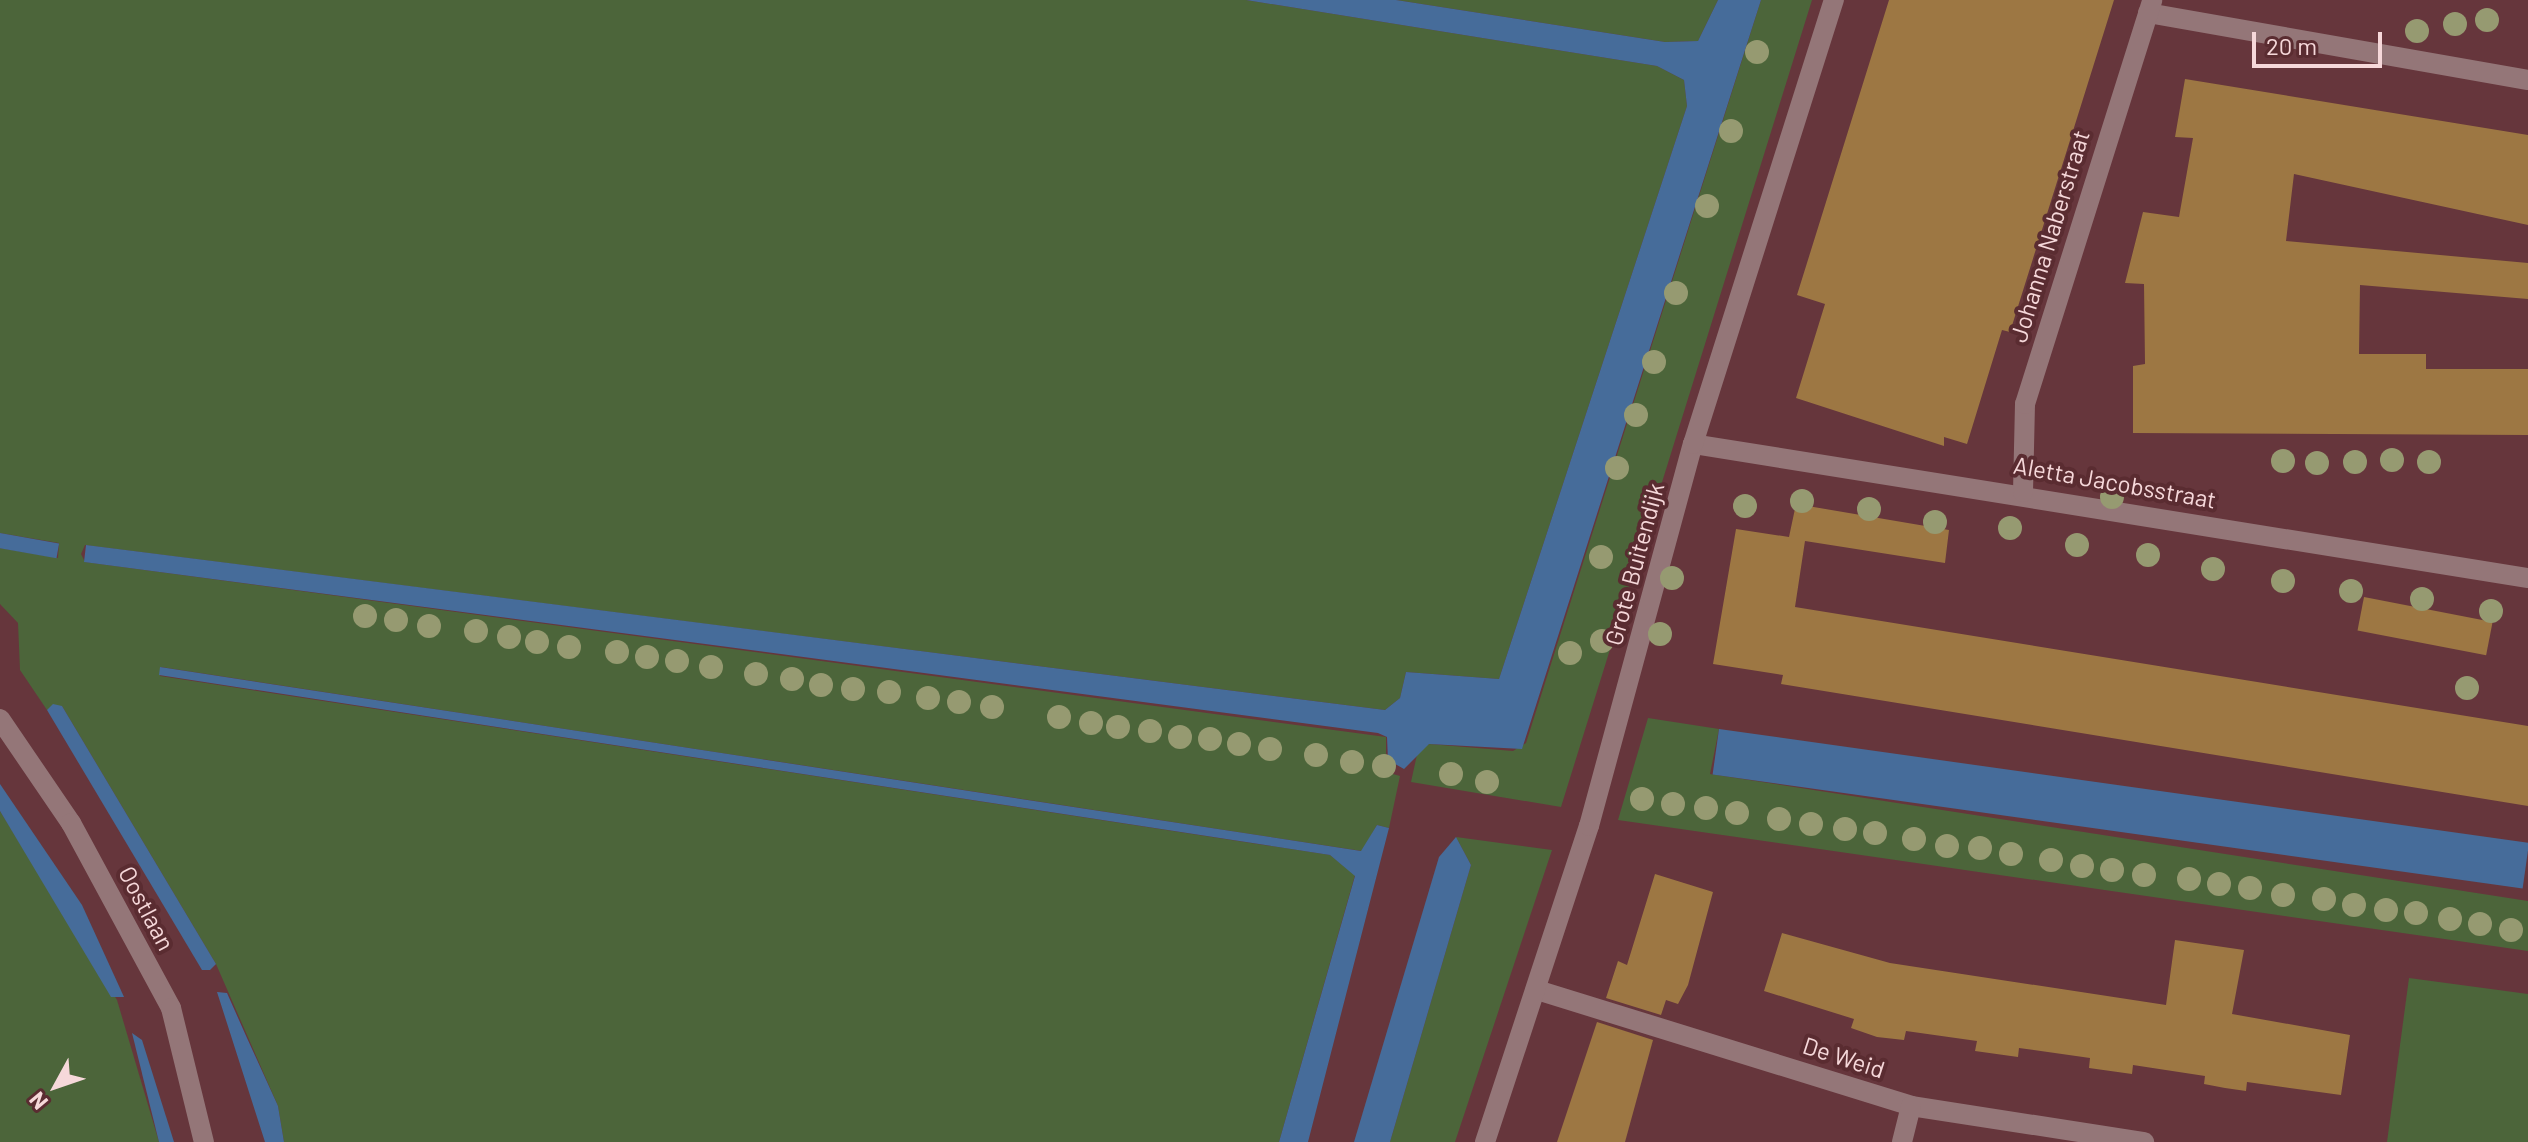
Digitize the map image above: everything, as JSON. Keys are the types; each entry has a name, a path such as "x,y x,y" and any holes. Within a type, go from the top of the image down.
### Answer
{"street":[{"name":"Grote Buitendijk","path":"1485,1142 1537,990 1693,444 1834,0"},
{"path":"2150,6 2528,80"},
{"name":"Johanna Naberstraat","path":"2023,492 2025,404 2150,6"},
{"name":"Aletta Jacobsstraat","path":"1693,444 2023,492 2528,578"},
{"name":"Oostlaan","path":"0,719 71,823 171,1008 204,1142"},
{"name":"De Weid","path":"1537,990 1911,1106 2144,1142"},
{"path":"1902,1142 1911,1106"}],"green space":[{"path":"0,0 1246,0 1657,66 1684,80 1687,106 1499,679 1406,672 1400,698 1385,710 85,545 81,554 85,562 1386,737 1386,772 1400,776 1389,828 1377,825 1362,851 161,667 160,676 1330,855 1355,875 1279,1142 284,1142 278,1106 216,964 62,706 47,710 20,670 18,623 0,604 0,548 58,558 59,543 0,533"},
{"path":"1396,0 1718,0 1698,41 1665,42"},
{"path":"1761,0 1812,0 1561,807 1411,782 1418,750 1429,744 1513,751 1526,743"},
{"path":"1648,718 1719,729 1710,774 2528,901 2528,951 1618,820"},
{"path":"0,811 117,1000 159,1142 0,1142"},
{"path":"1456,837 1552,850 1455,1142 1390,1142 1471,865"},
{"path":"2409,978 2528,994 2528,1142 2387,1142"}],"water":[{"path":"1246,0 1396,0 1665,42 1698,41 1718,0 1761,0 1522,749 1429,744 1404,769 1388,760 1387,737 1378,733 84,562 86,545 1385,710 1400,698 1406,672 1499,679 1687,106 1684,80 1657,66"},
{"path":"0,533 59,543 56,558 0,548"},
{"path":"160,667 1361,851 1377,825 1389,828 1308,1142 1279,1142 1355,876 1330,855 159,675"},
{"path":"53,704 62,706 216,964 210,970 202,970 47,710"},
{"path":"1719,729 2528,843 2523,888 1713,775"},
{"path":"0,784 82,905 124,997 111,997 0,811"},
{"path":"1456,837 1471,865 1390,1142 1354,1142 1439,857"},
{"path":"217,992 227,993 278,1106 284,1142 265,1142"},
{"path":"132,1033 142,1040 174,1142 159,1142"}],"building":[{"path":"1889,0 2114,0 2010,332 2002,330 1967,444 1944,437 1944,446 1796,398 1825,304 1797,295"},
{"path":"2185,79 2528,135 2528,225 2294,174 2286,241 2528,263 2528,299 2360,285 2359,354 2426,354 2426,369 2528,369 2528,435 2133,433 2133,366 2145,364 2144,284 2125,283 2143,212 2179,217 2193,138 2175,137"},
{"path":"1796,504 1949,530 1945,563 1805,541 1795,607 2528,726 2528,806 1781,684 1783,675 1713,664 1736,529 1789,537"},
{"path":"2364,597 2493,622 2486,655 2358,630"},
{"path":"1655,874 1713,892 1688,985 1678,1004 1666,1000 1661,1015 1606,998 1618,961 1627,965"},
{"path":"1782,933 1890,963 2166,1005 2175,940 2244,950 2232,1014 2350,1035 2341,1095 2247,1082 2246,1091 2225,1088 2204,1084 2205,1076 2133,1065 2132,1074 2089,1068 2090,1058 2019,1048 2018,1057 1975,1051 1977,1041 1906,1031 1904,1040 1877,1037 1851,1028 1854,1019 1764,991"},
{"path":"1597,1022 1653,1040 1625,1142 1557,1142"}]}
